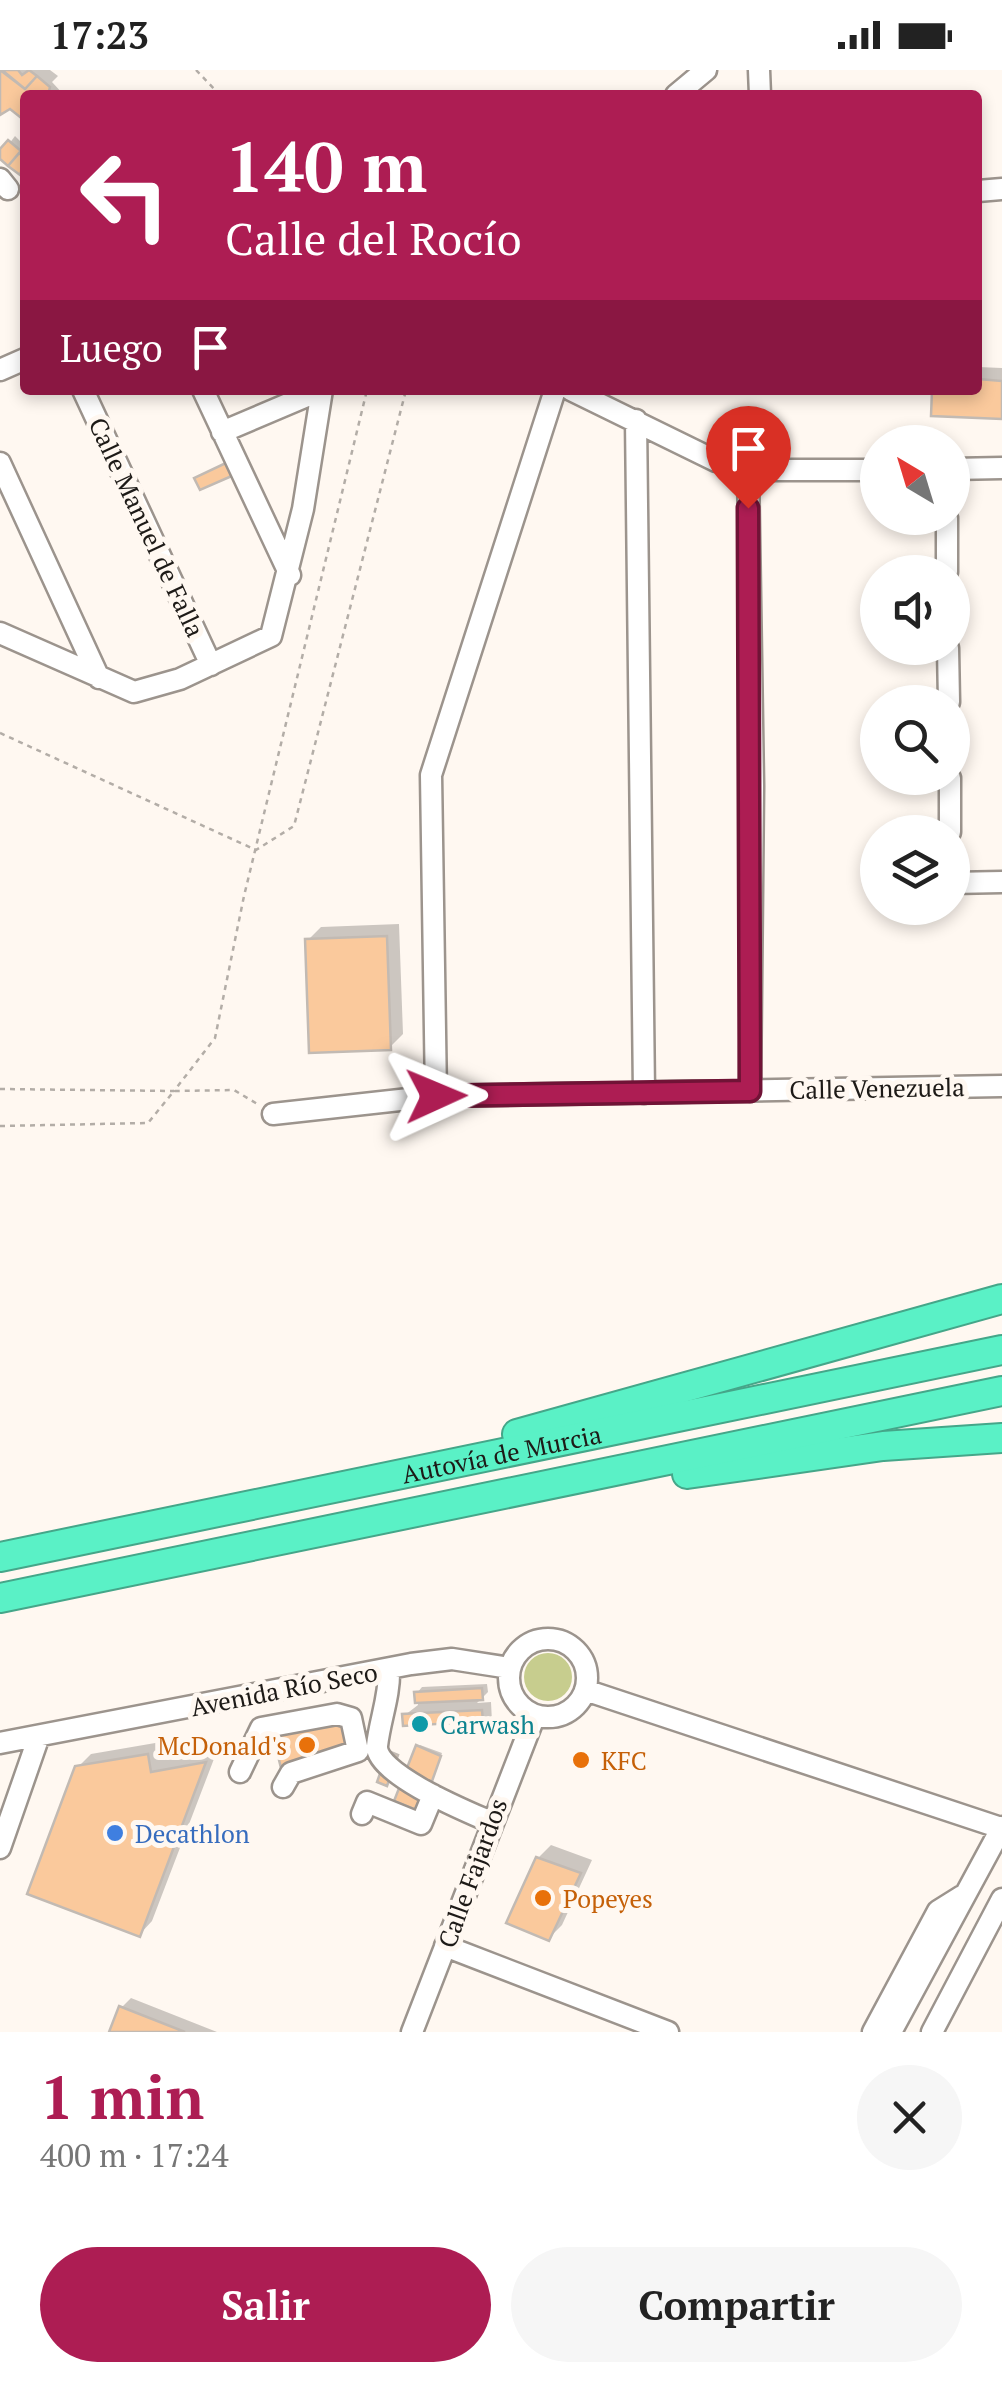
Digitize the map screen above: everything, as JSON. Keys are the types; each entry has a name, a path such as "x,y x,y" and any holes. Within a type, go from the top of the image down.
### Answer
{"highway":[{"path":"299,1496 1002,1299"},
{"name":"Autovía de Murcia","path":"0,1557 1002,1350"},
{"name":"Autovía de Murcia","path":"0,1598 1002,1392"},
{"path":"413,1513 883,1446 1002,1438"}],"street":[{"path":"682,90 706,70"},
{"name":"Calle Manuel de Falla","path":"86,395 211,665"},
{"path":"205,395 290,575"},
{"path":"222,432 309,395"},
{"path":"0,633 134,692 211,665 271,636 290,575 320,395"},
{"path":"436,1096 431,775 553,395"},
{"path":"582,395 716,462 748,468 860,470"},
{"path":"636,420 644,1093"},
{"path":"0,463 99,678"},
{"path":"748,468 753,786 750,1091"},
{"path":"970,469 1002,468"},
{"path":"970,883 1002,882"},
{"name":"Calle Venezuela","path":"273,1114 436,1096 1002,1086"},
{"path":"559,1640 570,1646 585,1666 585,1690 579,1701 559,1715 535,1715 515,1700 509,1684 510,1668 523,1647 534,1641 559,1640"},
{"name":"Avenida Río Seco","path":"0,1743 452,1658 510,1668"},
{"path":"389,1669 390,1692 378,1754 390,1768 433,1794 492,1822"},
{"path":"585,1690 1002,1827 891,2032"},
{"path":"240,1772 261,1728 337,1714 351,1718 358,1751 291,1774 284,1787"},
{"name":"Calle Fajardos","path":"412,2032 535,1715"},
{"path":"0,1848 39,1736"},
{"path":"0,1788 22,1787"},
{"path":"362,1814 366,1802 421,1824 433,1794"},
{"path":"873,2032 938,1911 964,1895"},
{"path":"932,2032 1002,1899"},
{"path":"445,1946 668,2032"}],"path":[{"path":"196,70 215,90"},
{"path":"0,1126 148,1122 215,1038 256,850 366,395"},
{"path":"256,850 294,826 405,395"},
{"path":"0,734 256,850"},
{"path":"0,1089 234,1090 273,1114"}],"green space":[{"path":"548,1653 565,1660 572,1677 565,1694 548,1701 531,1694 524,1677 531,1660"}],"building":[{"path":"0,70 25,89 37,76 50,87 20,90 20,117 10,109 0,115"},
{"path":"2,70 18,70 22,75 29,70 37,76 25,89"},
{"path":"8,140 20,152 8,166 0,159 0,149"},
{"path":"19,153 20,154 20,175 8,166"},
{"path":"982,379 1002,381 1002,419 931,416 932,395 982,395"},
{"path":"228,462 234,475 200,490 194,478"},
{"path":"387,936 391,1050 309,1053 305,939"},
{"path":"482,1688 483,1700 415,1703 414,1692"},
{"name":"Carwash","path":"482,1710 484,1734 472,1734 471,1722 403,1726 402,1714"},
{"path":"344,1723 351,1748 281,1768 273,1736"},
{"path":"416,1745 441,1756 421,1812 394,1801"},
{"path":"388,1751 398,1755 387,1786 377,1782"},
{"name":"Decathlon","path":"148,1754 151,1772 206,1762 140,1937 27,1894 75,1766"},
{"name":"Popeyes","path":"536,1857 581,1873 549,1941 506,1923"},
{"path":"119,2006 185,2032 109,2032"}],"place":[{"name":"Carwash","path":"420,1724"},
{"name":"McDonald's","path":"307,1745"},
{"name":"KFC","path":"581,1760"},
{"name":"Decathlon","path":"115,1833"},
{"name":"Popeyes","path":"543,1898"}],"route":[{"path":"436,1096 750,1091 753,786 748,508"}]}
